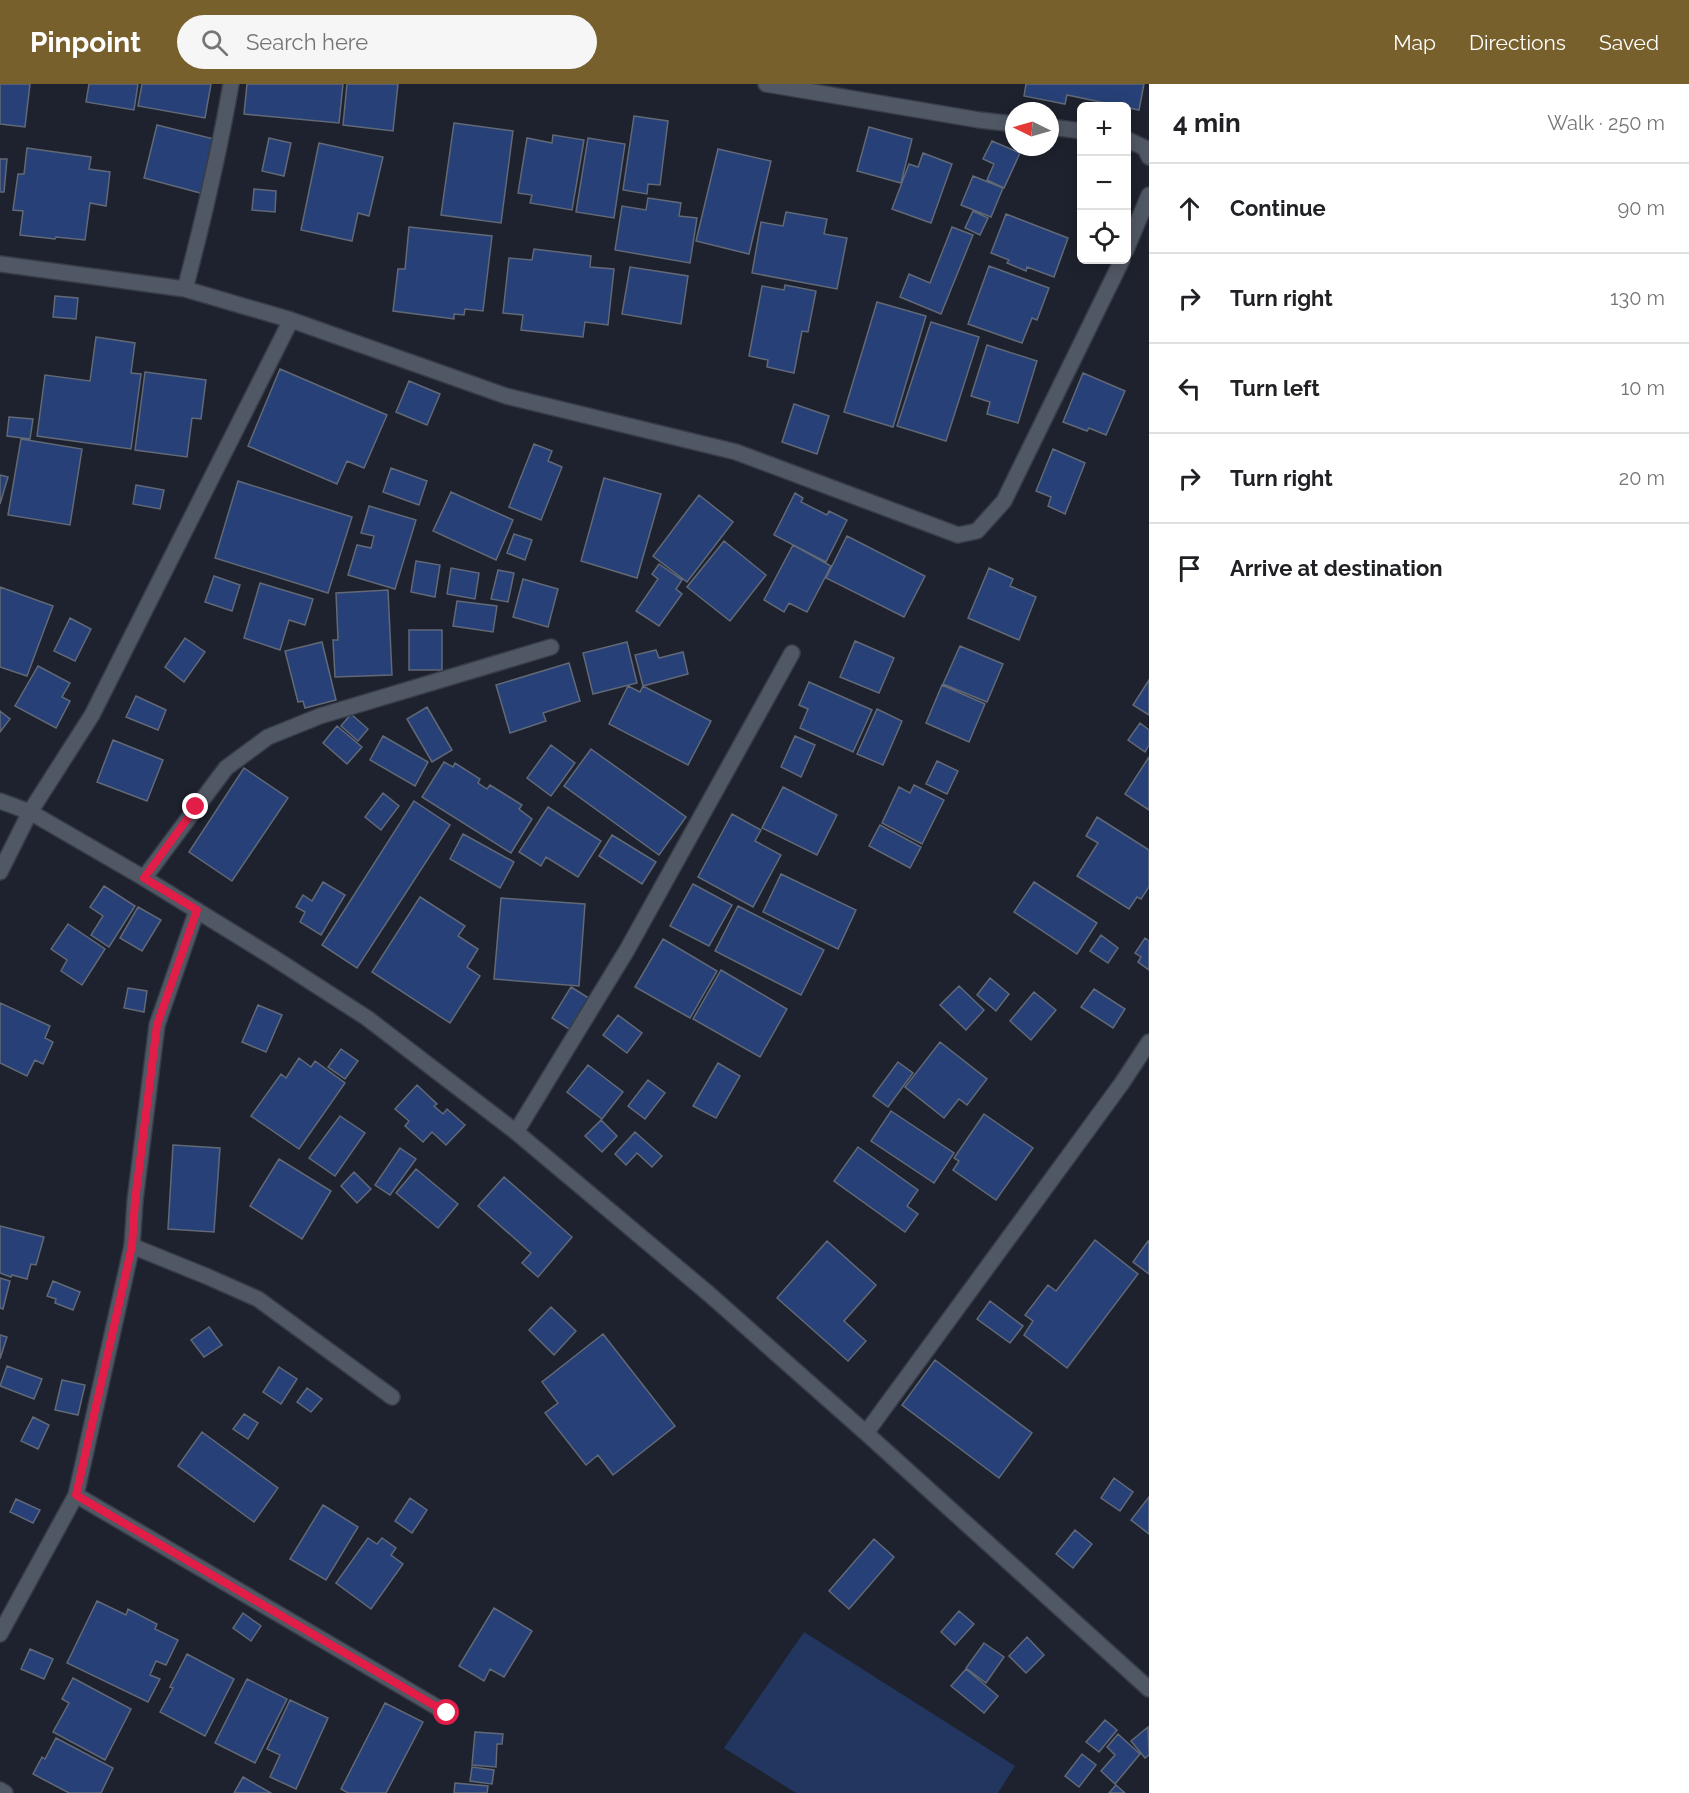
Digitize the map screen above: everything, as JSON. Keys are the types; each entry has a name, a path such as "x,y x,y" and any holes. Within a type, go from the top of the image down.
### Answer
{"street":[{"path":"185,290 210,192 231,84"},
{"path":"766,84 1005,123"},
{"path":"1059,129 1077,130"},
{"path":"1131,141 1145,148 1149,157"},
{"path":"1131,237 1149,195"},
{"path":"0,264 185,290 291,321 506,396 736,452 958,536 977,531 1004,501 1120,264"},
{"path":"0,872 30,812 92,715 291,321"},
{"path":"144,878 226,768 268,737 320,716 551,647"},
{"path":"516,1132 627,950 792,653"},
{"path":"0,801 30,812 144,878 367,1018 516,1132 709,1294 1149,1689"},
{"path":"0,1634 76,1495 132,1246 135,1201 157,1025 197,910"},
{"path":"866,1433 1122,1083 1149,1042"},
{"path":"132,1246 258,1299 392,1397"},
{"path":"76,1495 447,1713"},
{"path":"0,1790 5,1793"}],"shaded area":[{"path":"804,1632 1015,1766 998,1793 796,1793 724,1748"}],"building":[{"path":"0,84 30,84 25,127 0,124"},
{"path":"89,84 138,84 134,110 86,102"},
{"path":"142,84 211,84 205,118 138,106"},
{"path":"247,84 343,84 339,123 244,114"},
{"path":"347,84 398,84 393,131 343,125"},
{"path":"1026,84 1144,84 1139,110 1131,108 1131,102 1101,102 1067,95 1065,104 1024,96"},
{"path":"634,116 668,121 660,185 648,184 647,194 623,190"},
{"path":"454,123 513,131 501,223 441,215"},
{"path":"157,125 218,140 204,194 144,178"},
{"path":"869,127 912,139 901,183 857,171"},
{"path":"553,135 584,140 572,210 530,203 532,195 518,193 527,138 552,143"},
{"path":"269,138 291,143 284,176 262,171"},
{"path":"588,138 625,144 614,218 576,212"},
{"path":"992,141 1005,147 1005,156 1019,156 1004,188 987,180 994,164 983,159"},
{"path":"319,143 383,157 369,216 358,213 352,241 301,230"},
{"path":"27,148 91,157 89,169 110,172 106,206 90,203 85,240 20,235 23,211 13,210 18,174 24,174"},
{"path":"718,149 771,161 749,254 696,241"},
{"path":"923,153 952,164 931,223 892,209 909,164 918,167"},
{"path":"0,159 7,159 4,192 0,192"},
{"path":"973,176 1003,188 991,217 961,205"},
{"path":"254,189 276,191 275,212 252,210"},
{"path":"648,198 681,203 679,216 697,218 690,263 615,250 622,206 646,210"},
{"path":"973,211 988,218 980,235 965,228"},
{"path":"786,212 827,219 824,234 847,238 837,289 752,273 761,222 783,226"},
{"path":"1006,214 1068,238 1054,277 1027,267 1026,271 1007,263 1009,260 991,253"},
{"path":"409,227 492,236 483,311 465,309 464,315 454,314 454,319 393,311 398,269 405,269"},
{"path":"952,227 973,235 941,314 900,297 909,274 930,283"},
{"path":"534,249 591,256 590,267 614,269 608,325 585,322 583,337 521,330 523,315 503,313 509,258 532,260"},
{"path":"989,266 1049,288 1037,320 1032,318 1022,343 968,324"},
{"path":"630,267 688,276 681,324 622,314"},
{"path":"785,285 816,291 808,332 802,331 794,373 767,367 768,360 749,356 762,286 784,290"},
{"path":"55,296 78,298 76,319 53,317"},
{"path":"877,302 926,316 893,427 844,412"},
{"path":"931,322 979,337 946,441 897,426"},
{"path":"96,337 135,343 131,373 141,374 131,449 37,436 45,375 90,381"},
{"path":"987,345 1037,361 1018,423 987,414 990,402 971,396"},
{"path":"280,369 387,415 364,468 347,461 337,484 248,446"},
{"path":"145,372 206,380 201,419 192,418 187,457 135,450"},
{"path":"1083,373 1125,391 1106,435 1063,422"},
{"path":"409,381 440,394 427,425 396,412"},
{"path":"794,404 829,416 817,454 782,442"},
{"path":"9,417 33,419 30,439 7,436"},
{"path":"21,439 82,449 70,525 8,515"},
{"path":"534,444 552,451 548,461 562,467 541,520 509,507"},
{"path":"1053,449 1085,463 1065,514 1048,506 1051,497 1036,491"},
{"path":"391,468 427,481 419,505 383,492"},
{"path":"0,475 8,477 0,504"},
{"path":"604,478 661,494 637,578 581,561"},
{"path":"238,481 352,517 328,593 215,558"},
{"path":"136,485 164,490 160,509 133,504"},
{"path":"451,492 513,520 496,560 433,531"},
{"path":"795,493 803,498 801,502 827,515 829,511 847,520 826,562 774,535"},
{"path":"699,495 733,522 687,582 653,556"},
{"path":"369,506 416,520 395,589 348,575 357,545 371,548 374,536 361,533"},
{"path":"514,534 532,540 525,560 507,553"},
{"path":"847,536 925,576 904,617 826,578"},
{"path":"724,541 766,575 730,621 687,587"},
{"path":"793,545 831,566 807,612 789,603 784,612 764,600"},
{"path":"416,561 440,565 435,597 411,592"},
{"path":"659,564 682,580 676,589 682,594 659,626 636,611 658,579 652,574"},
{"path":"451,568 479,573 475,599 447,594"},
{"path":"989,568 1013,579 1010,586 1036,597 1019,640 968,618"},
{"path":"498,570 514,573 508,602 491,599"},
{"path":"214,576 240,585 232,611 205,602"},
{"path":"523,579 558,589 548,627 513,617"},
{"path":"260,583 313,599 305,625 289,620 280,650 244,638"},
{"path":"0,587 53,606 27,676 0,667"},
{"path":"388,590 392,675 335,677 333,640 338,640 336,593"},
{"path":"457,601 497,606 493,632 453,626"},
{"path":"70,618 91,629 75,661 54,651"},
{"path":"409,630 442,630 442,670 409,670"},
{"path":"185,638 205,652 184,682 165,667"},
{"path":"855,641 894,658 879,693 840,677"},
{"path":"322,642 336,700 305,708 303,701 298,702 285,651"},
{"path":"627,642 637,683 593,694 583,653"},
{"path":"960,646 1003,664 987,702 943,684"},
{"path":"656,650 659,658 683,652 688,674 643,686 635,655"},
{"path":"569,663 580,701 543,713 546,721 510,733 496,685"},
{"path":"38,666 70,683 62,697 70,701 56,728 15,706"},
{"path":"1149,680 1149,715 1133,705"},
{"path":"809,682 872,710 853,752 800,728 808,709 799,705"},
{"path":"942,685 985,704 969,742 926,723"},
{"path":"628,686 640,692 643,686 711,721 688,765 609,724"},
{"path":"136,696 166,710 158,730 126,717"},
{"path":"427,707 452,750 432,762 407,719"},
{"path":"877,709 902,721 883,765 857,754"},
{"path":"0,711 10,719 0,732"},
{"path":"351,714 368,729 358,741 341,726"},
{"path":"1140,723 1149,730 1149,745 1145,752 1128,740"},
{"path":"337,726 362,747 347,764 323,743"},
{"path":"383,736 428,762 415,786 370,760"},
{"path":"795,736 815,745 801,777 781,767"},
{"path":"113,740 163,760 147,801 97,782"},
{"path":"551,745 575,763 551,796 527,778"},
{"path":"591,749 686,817 659,855 564,786"},
{"path":"1149,757 1149,810 1125,794"},
{"path":"937,761 958,771 947,794 926,784"},
{"path":"444,762 453,767 455,763 480,779 478,783 487,789 490,785 522,805 519,809 532,819 511,853 422,797"},
{"path":"244,768 288,798 232,881 189,852"},
{"path":"914,785 944,800 922,844 882,823 899,787 910,793"},
{"path":"783,787 837,815 817,855 762,828"},
{"path":"383,793 399,806 381,830 365,817"},
{"path":"414,801 450,825 357,968 322,945"},
{"path":"548,807 601,841 578,877 546,857 541,866 519,852"},
{"path":"732,814 761,830 755,841 781,855 753,907 698,877"},
{"path":"1097,817 1149,850 1149,887 1141,899 1137,897 1129,909 1077,876 1098,843 1086,836"},
{"path":"880,825 921,847 910,868 869,846"},
{"path":"463,834 514,862 500,888 450,859"},
{"path":"612,835 656,862 642,884 599,856"},
{"path":"781,874 856,910 838,949 763,912"},
{"path":"323,882 345,895 321,935 300,922 305,912 296,907 303,895 312,901"},
{"path":"1034,882 1097,923 1077,954 1014,912"},
{"path":"693,884 732,905 709,946 670,926"},
{"path":"104,886 135,906 109,947 91,935 103,916 90,907"},
{"path":"420,897 465,926 458,936 478,949 467,967 480,976 450,1023 372,972"},
{"path":"501,898 585,904 579,986 494,979"},
{"path":"738,906 824,950 801,995 715,951"},
{"path":"138,907 161,920 142,951 120,938"},
{"path":"68,924 105,949 82,985 61,971 67,960 51,949"},
{"path":"1101,935 1118,948 1108,963 1090,951"},
{"path":"1145,938 1149,941 1149,970 1138,962 1141,957 1135,953"},
{"path":"663,939 717,971 690,1018 635,987"},
{"path":"721,970 787,1009 760,1057 693,1019"},
{"path":"990,978 1009,994 996,1011 977,995"},
{"path":"959,986 984,1010 966,1030 940,1005"},
{"path":"571,987 592,1000 572,1031 552,1018"},
{"path":"128,988 147,991 144,1012 124,1008"},
{"path":"1094,989 1125,1009 1113,1028 1081,1007"},
{"path":"1034,992 1056,1010 1031,1040 1010,1021"},
{"path":"0,1003 50,1026 45,1038 53,1042 43,1064 35,1060 27,1076 0,1063"},
{"path":"258,1005 282,1015 266,1052 242,1042"},
{"path":"618,1015 642,1033 627,1053 603,1035"},
{"path":"940,1042 987,1079 967,1105 959,1099 944,1118 905,1087"},
{"path":"341,1049 358,1061 345,1079 328,1067"},
{"path":"299,1058 311,1067 315,1061 345,1083 299,1149 251,1116 281,1074 286,1078"},
{"path":"898,1062 913,1073 888,1107 873,1096"},
{"path":"718,1063 740,1076 716,1118 693,1106"},
{"path":"588,1065 623,1092 602,1119 567,1092"},
{"path":"648,1080 665,1093 645,1119 628,1106"},
{"path":"417,1085 437,1104 434,1106 443,1114 447,1109 465,1125 446,1145 432,1132 423,1142 405,1126 409,1121 395,1109"},
{"path":"891,1111 954,1153 934,1183 871,1141"},
{"path":"984,1114 1033,1148 996,1200 953,1170 959,1161 954,1158"},
{"path":"340,1116 365,1133 335,1176 309,1158"},
{"path":"601,1120 617,1136 602,1152 585,1136"},
{"path":"635,1132 662,1156 652,1167 637,1153 626,1165 615,1154"},
{"path":"173,1145 220,1148 214,1232 168,1229"},
{"path":"858,1147 918,1190 907,1206 918,1214 905,1232 834,1181"},
{"path":"400,1148 416,1159 390,1195 375,1185"},
{"path":"279,1159 331,1191 302,1239 250,1206"},
{"path":"416,1169 458,1204 438,1228 396,1193"},
{"path":"354,1172 371,1189 357,1203 341,1186"},
{"path":"504,1177 572,1237 538,1277 522,1263 531,1253 478,1206"},
{"path":"0,1226 44,1237 36,1265 31,1264 27,1279 0,1273"},
{"path":"1095,1240 1138,1274 1067,1368 1024,1335 1033,1321 1025,1315 1048,1285 1056,1291"},
{"path":"827,1241 876,1285 844,1321 866,1341 848,1361 777,1298"},
{"path":"1149,1241 1149,1274 1133,1262"},
{"path":"0,1278 10,1281 3,1309 0,1308"},
{"path":"53,1281 80,1292 73,1310 55,1303 56,1299 47,1296"},
{"path":"990,1301 1023,1326 1010,1343 977,1319"},
{"path":"551,1307 576,1331 554,1355 529,1330"},
{"path":"209,1327 222,1345 204,1357 191,1340"},
{"path":"603,1334 675,1426 613,1475 598,1455 586,1465 545,1413 558,1403 542,1382"},
{"path":"0,1335 7,1337 0,1359"},
{"path":"935,1360 1032,1433 999,1478 902,1405"},
{"path":"7,1366 42,1379 34,1399 0,1386"},
{"path":"279,1367 297,1379 281,1404 263,1392"},
{"path":"62,1380 85,1385 78,1415 55,1410"},
{"path":"307,1388 322,1399 311,1412 297,1402"},
{"path":"244,1414 258,1423 248,1439 233,1429"},
{"path":"33,1417 49,1425 38,1449 21,1441"},
{"path":"202,1432 278,1488 254,1522 178,1466"},
{"path":"1114,1478 1133,1492 1120,1511 1101,1498"},
{"path":"1149,1497 1149,1534 1131,1520"},
{"path":"410,1498 427,1510 412,1533 395,1521"},
{"path":"16,1499 40,1510 33,1523 10,1512"},
{"path":"323,1505 358,1527 326,1580 290,1559"},
{"path":"1075,1530 1092,1544 1073,1568 1056,1554"},
{"path":"368,1538 377,1544 382,1538 396,1548 391,1555 403,1564 371,1609 336,1583"},
{"path":"874,1539 894,1557 849,1609 829,1591"},
{"path":"97,1601 126,1615 128,1609 157,1624 155,1629 178,1640 166,1665 156,1661 150,1675 160,1679 148,1702 67,1663"},
{"path":"494,1608 532,1631 504,1677 490,1669 484,1681 459,1666"},
{"path":"959,1611 974,1624 955,1645 941,1632"},
{"path":"243,1613 261,1626 251,1641 233,1628"},
{"path":"1027,1637 1044,1655 1026,1673 1009,1656"},
{"path":"984,1643 1004,1657 986,1683 966,1668"},
{"path":"30,1649 53,1659 44,1679 21,1669"},
{"path":"187,1654 234,1679 205,1736 160,1712"},
{"path":"966,1669 998,1696 984,1713 951,1686"},
{"path":"73,1678 131,1709 105,1760 53,1732 69,1703 62,1699"},
{"path":"247,1679 287,1699 255,1763 215,1743"},
{"path":"290,1700 328,1718 296,1789 270,1777 280,1755 267,1749"},
{"path":"385,1703 423,1722 386,1793 348,1793 341,1789"},
{"path":"1105,1720 1117,1730 1099,1752 1086,1742"},
{"path":"1148,1727 1149,1755 1145,1758 1131,1741"},
{"path":"475,1732 503,1734 502,1744 497,1744 496,1767 472,1765"},
{"path":"1118,1734 1140,1754 1115,1784 1101,1771 1115,1755 1107,1747"},
{"path":"56,1738 113,1768 101,1793 69,1793 33,1774 42,1757 45,1759"},
{"path":"1082,1754 1096,1765 1079,1787 1065,1776"},
{"path":"472,1767 494,1770 492,1784 470,1781"},
{"path":"243,1777 271,1793 234,1793"},
{"path":"455,1783 488,1786 487,1793 454,1793"},
{"path":"1116,1785 1125,1793 1109,1793"}],"route":[{"path":"196,807 144,878 197,910 157,1025 135,1201 132,1246 76,1495 447,1713"}]}
